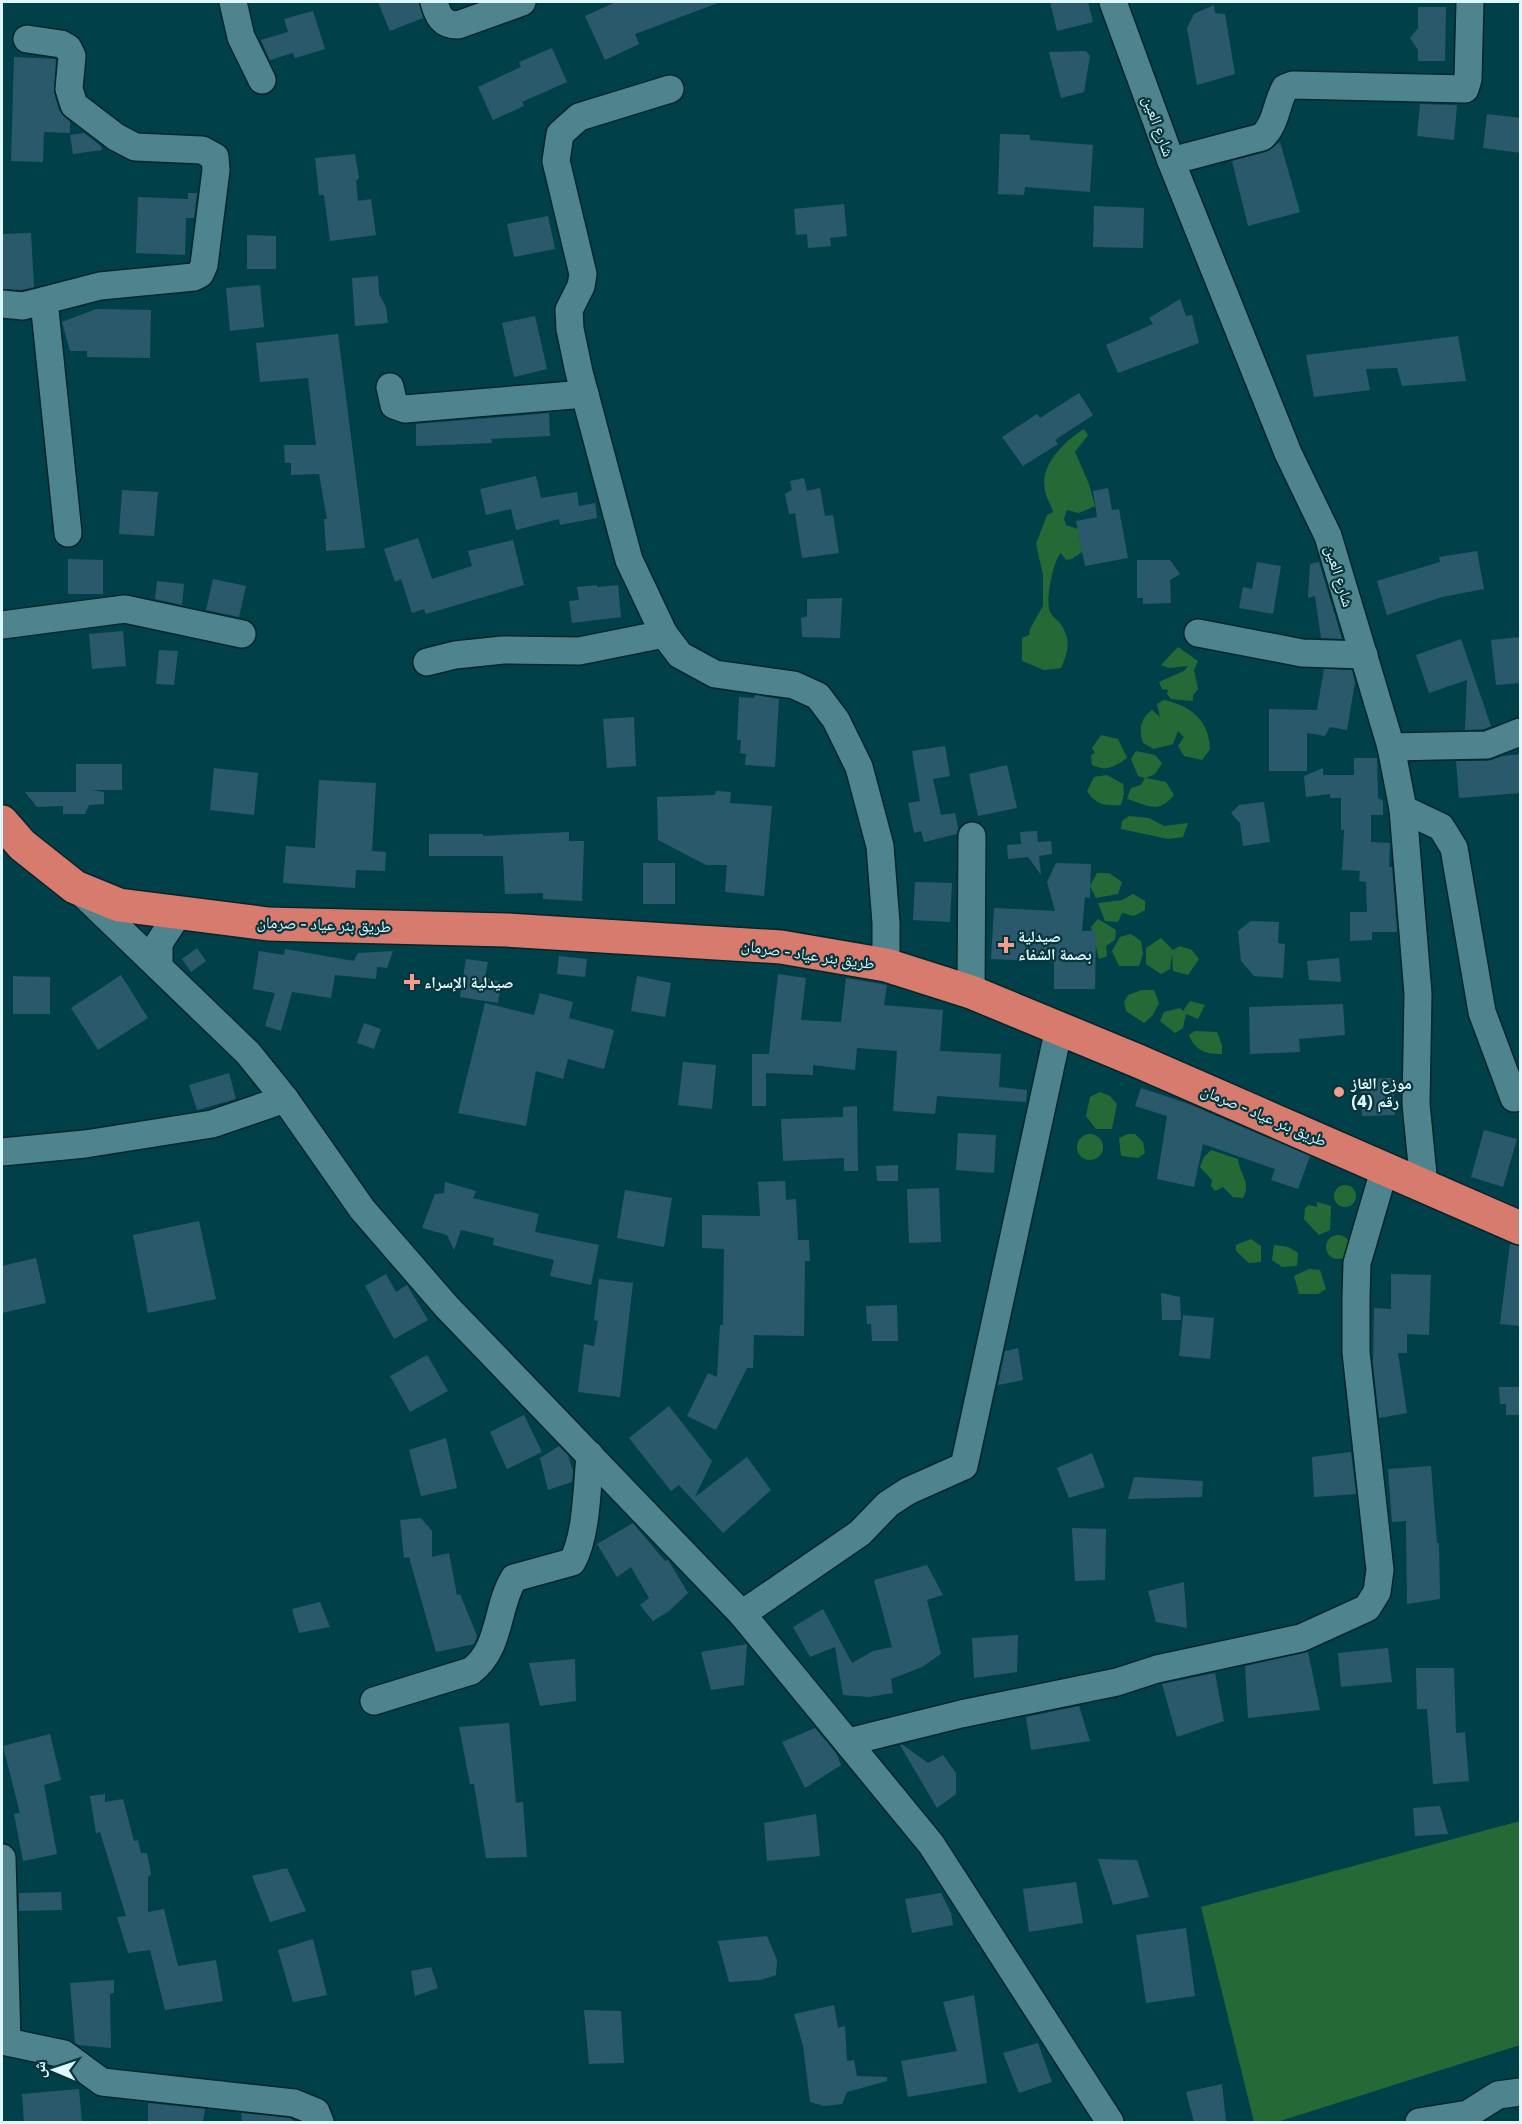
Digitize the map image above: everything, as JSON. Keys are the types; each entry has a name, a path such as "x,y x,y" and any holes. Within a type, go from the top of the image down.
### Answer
{"highway":[{"name":"طريق بئر عياد - صرمان","path":"2,822 22,845 75,887 119,904 178,914 268,924 506,930 781,947 885,965 971,992 1059,1028 1385,1167 1521,1228"}],"street":[{"path":"233,2 241,37 262,80"},
{"path":"434,2 440,18 452,25 522,2"},
{"name":"شارع العين","path":"1113,2 1171,161 1288,453 1328,536 1391,747 1403,809 1418,994 1416,1104 1424,1185"},
{"path":"1171,161 1262,137 1271,129 1277,105 1285,88 1293,85 1465,89 1468,79 1470,2"},
{"path":"2,304 23,306 100,286 194,278 200,274 204,265 216,170 215,157 202,150 135,147 116,137 74,105 69,89 72,56 68,48 61,44 27,39"},
{"path":"670,89 579,117 560,134 556,162 583,274 581,286 569,310 570,329 585,394 629,560 664,634 680,655 715,674 794,685 818,696 836,720 859,767 880,846 886,923 885,965"},
{"path":"44,301 68,533"},
{"path":"390,387 394,405 405,409 585,394"},
{"path":"2,625 125,609 243,634"},
{"path":"1198,633 1302,653 1364,655"},
{"path":"427,662 455,655 503,650 579,651 664,634"},
{"path":"1391,747 1487,745 1521,732"},
{"path":"1403,809 1441,827 1454,848 1482,1012 1514,1098"},
{"path":"971,992 972,836"},
{"path":"75,887 248,1053 285,1099 362,1209 446,1306 742,1614 931,1845 1110,2122"},
{"path":"159,967 159,943 178,914"},
{"path":"742,1614 860,1533 888,1504 908,1491 964,1466 1059,1028"},
{"path":"2,1152 85,1144 212,1124 285,1099"},
{"path":"848,1743 961,1714 1117,1682 1157,1669 1301,1638 1367,1608 1377,1592 1380,1570 1356,1352 1357,1263 1385,1167"},
{"path":"374,1701 471,1671 482,1663 514,1578 572,1562 577,1554 591,1455"},
{"path":"2,1858 8,2042 63,2054 102,2082 294,2103 316,2112 320,2122"},
{"path":"1419,2122 1468,2114 1498,2095 1521,2092"}],"green space":[{"path":"1084,429 1088,435 1075,452 1089,484 1095,506 1079,513 1067,510 1064,519 1066,525 1078,529 1082,552 1066,560 1061,553 1055,564 1049,591 1049,607 1066,634 1067,651 1061,668 1044,670 1022,661 1022,638 1029,635 1043,606 1043,575 1036,544 1047,515 1053,512 1044,481 1046,471 1056,454"},
{"path":"1178,647 1198,661 1194,670 1198,689 1193,695 1193,701 1171,699 1167,694 1168,690 1162,689 1159,682 1184,671 1188,666 1169,668 1161,665"},
{"path":"1164,700 1190,710 1202,722 1209,739 1210,749 1202,760 1184,756 1178,746 1184,737 1178,731 1173,744 1154,749 1143,743 1141,729 1143,721 1152,710 1160,717 1157,704"},
{"path":"1101,735 1118,739 1127,758 1110,768 1092,765 1091,755 1095,753 1092,748"},
{"path":"1136,751 1155,755 1162,763 1155,774 1146,778 1166,782 1174,795 1163,805 1152,807 1127,799 1131,788 1141,785 1145,778 1138,776 1131,759"},
{"path":"1107,775 1123,784 1124,794 1121,805 1101,804 1087,791 1094,777"},
{"path":"1129,816 1149,818 1164,826 1188,823 1183,837 1168,839 1121,829 1122,821"},
{"path":"1097,873 1109,873 1122,882 1118,894 1096,898 1090,886"},
{"path":"1133,894 1145,901 1145,910 1134,916 1122,913 1118,922 1105,921 1098,903 1122,900"},
{"path":"1098,919 1116,930 1115,940 1106,946 1107,956 1099,959 1091,927"},
{"path":"1131,934 1141,941 1143,954 1139,966 1119,966 1112,951 1120,937"},
{"path":"1161,938 1173,950 1180,946 1192,950 1199,959 1188,975 1173,971 1172,954 1170,969 1161,974 1146,964 1146,948"},
{"path":"1142,990 1154,990 1159,1003 1153,1015 1144,1023 1126,1011 1124,1002 1128,995"},
{"path":"1190,1001 1205,1005 1198,1019 1186,1014 1183,1028 1175,1033 1160,1021 1164,1012 1180,1008 1183,1011"},
{"path":"1195,1031 1217,1032 1222,1045 1222,1054 1211,1054 1198,1048 1189,1035"},
{"path":"1100,1092 1110,1096 1117,1104 1112,1129 1096,1129 1086,1116 1090,1097"},
{"path":"1090,1134 1099,1138 1103,1147 1099,1156 1090,1160 1081,1156 1077,1147 1081,1138"},
{"path":"1135,1134 1143,1142 1145,1153 1138,1158 1121,1156 1119,1138"},
{"path":"1211,1150 1238,1159 1246,1183 1243,1198 1233,1197 1223,1187 1215,1191 1211,1186 1212,1180 1200,1167 1204,1157"},
{"path":"1341,1185 1349,1185 1356,1192 1356,1200 1349,1207 1341,1207 1334,1200 1334,1192"},
{"path":"1317,1202 1331,1206 1330,1230 1319,1235 1304,1219 1305,1208 1309,1205 1317,1207"},
{"path":"1338,1235 1346,1239 1350,1247 1346,1255 1338,1259 1330,1255 1326,1247 1330,1239"},
{"path":"1251,1239 1261,1246 1261,1262 1249,1263 1236,1251 1236,1245"},
{"path":"1274,1245 1288,1247 1298,1253 1297,1266 1282,1267 1272,1260"},
{"path":"1309,1269 1320,1270 1326,1289 1318,1294 1299,1294 1294,1276"},
{"path":"1520,1821 1520,2045 1277,2122 1254,2122 1201,1907"}],"building":[{"path":"378,2 419,2 423,18 390,31"},
{"path":"616,2 718,3 635,34 639,44 605,60 585,16"},
{"path":"1050,2 1088,2 1093,22 1057,31"},
{"path":"1214,5 1215,13 1225,14 1235,74 1197,85 1187,28 1194,14"},
{"path":"1418,7 1446,7 1445,61 1418,61 1418,50 1410,38 1418,28"},
{"path":"313,11 325,49 295,58 293,53 270,60 261,40 288,32 284,19"},
{"path":"552,48 567,82 522,102 524,106 493,120 478,87 521,67 519,62"},
{"path":"1086,51 1090,56 1084,92 1061,98 1049,52"},
{"path":"14,57 56,59 54,93 59,110 70,122 70,133 44,132 43,162 11,161"},
{"path":"1420,104 1457,105 1454,140 1417,136"},
{"path":"1487,114 1521,118 1521,153 1483,148"},
{"path":"84,133 101,146 102,150 73,154 70,135"},
{"path":"1000,134 1030,135 1030,140 1093,145 1090,192 1025,187 1024,195 998,194"},
{"path":"1280,142 1300,212 1248,226 1232,161 1266,152"},
{"path":"355,154 359,178 356,181 358,201 371,199 376,235 330,241 324,195 319,195 315,158"},
{"path":"188,193 197,193 194,218 186,218 185,255 136,253 138,197 188,199"},
{"path":"844,204 847,236 830,238 831,246 808,248 807,234 796,235 794,209"},
{"path":"1094,206 1144,208 1143,248 1093,247"},
{"path":"548,216 555,249 514,257 507,224"},
{"path":"31,233 34,287 21,290 2,289 2,234"},
{"path":"247,235 276,236 276,269 247,269"},
{"path":"378,276 379,294 386,307 388,323 355,326 352,278"},
{"path":"260,285 264,327 230,331 226,288"},
{"path":"1180,299 1186,316 1192,315 1199,343 1118,373 1106,345 1153,324 1149,318"},
{"path":"96,309 151,310 150,358 87,357 87,351 70,351 62,322"},
{"path":"535,316 547,369 514,377 502,323"},
{"path":"338,334 365,548 326,551 324,519 327,519 319,474 291,475 291,463 285,463 284,445 316,445 308,378 260,382 256,343"},
{"path":"1458,336 1466,381 1402,386 1397,368 1366,369 1370,390 1314,397 1306,355"},
{"path":"1079,393 1093,415 1055,440 1058,444 1023,466 1002,437 1037,414 1040,418"},
{"path":"549,413 550,436 491,439 492,443 416,446 416,424"},
{"path":"536,476 541,498 577,492 579,506 595,503 597,518 560,525 559,519 516,530 511,509 486,515 480,489"},
{"path":"804,478 807,491 820,488 825,516 833,515 839,553 802,558 795,513 789,514 785,494 792,490 790,481"},
{"path":"1108,488 1112,510 1119,509 1128,558 1085,566 1076,521 1097,517 1093,491"},
{"path":"122,490 158,492 154,536 119,534"},
{"path":"418,538 432,579 472,566 468,551 513,540 524,585 426,614 424,609 412,613 401,579 395,582 384,549"},
{"path":"1477,551 1484,589 1442,597 1387,615 1377,581 1440,562 1439,557"},
{"path":"68,559 103,560 103,594 68,594"},
{"path":"1137,560 1170,560 1180,574 1170,580 1171,603 1143,604 1143,598 1137,598"},
{"path":"1257,562 1281,566 1273,614 1239,608 1243,587 1252,589"},
{"path":"1319,562 1342,639 1321,638 1315,596 1308,598 1310,564"},
{"path":"213,579 246,586 239,617 206,610"},
{"path":"157,581 184,584 182,605 155,599"},
{"path":"597,585 597,587 618,585 621,617 572,623 569,601 579,600 577,587"},
{"path":"842,598 840,638 802,637 801,618 807,616 807,599"},
{"path":"123,631 126,666 92,669 89,634"},
{"path":"1521,637 1521,683 1496,685 1491,640"},
{"path":"1461,639 1491,726 1484,729 1465,730 1467,680 1429,693 1416,655"},
{"path":"159,650 178,651 174,685 156,684"},
{"path":"1324,669 1352,670 1355,682 1347,730 1330,727 1325,736 1307,733 1307,771 1269,771 1269,709 1317,710"},
{"path":"755,695 779,699 775,767 745,765 746,754 740,753 741,740 737,740 739,697 754,698"},
{"path":"634,717 636,766 607,768 603,719"},
{"path":"945,746 950,776 933,779 941,815 955,813 957,834 924,842 921,831 914,833 908,803 920,801 912,751"},
{"path":"1521,754 1521,793 1459,798 1456,761 1488,761"},
{"path":"1354,758 1377,758 1378,798 1383,801 1383,815 1371,815 1371,842 1390,843 1389,867 1392,867 1397,932 1372,932 1372,940 1350,941 1350,912 1367,912 1366,882 1359,881 1360,871 1342,870 1344,830 1341,830 1341,798 1330,798 1330,794 1306,797 1304,776 1323,768 1323,775 1354,775"},
{"path":"76,764 122,764 122,790 91,790 104,792 104,804 89,805 85,814 63,814 63,806 37,807 25,792 76,792"},
{"path":"1007,765 1017,808 978,816 969,774"},
{"path":"214,768 258,773 254,815 210,810"},
{"path":"319,780 376,783 372,851 386,852 385,871 356,870 355,888 283,883 286,846 315,848"},
{"path":"716,791 731,792 730,803 772,806 764,896 725,892 727,865 706,865 658,840 657,797 715,795"},
{"path":"1264,802 1270,842 1243,846 1240,823 1231,813 1239,805"},
{"path":"1037,831 1038,842 1051,841 1052,854 1039,856 1041,875 1028,857 1008,859 1007,845 1021,844 1020,832"},
{"path":"569,832 569,841 584,841 582,901 543,899 543,893 505,894 503,856 429,856 429,834 483,834 483,836"},
{"path":"643,863 675,863 675,904 643,904"},
{"path":"1056,863 1091,864 1090,898 1085,897 1082,931 1096,931 1095,989 1054,989 1054,962 991,959 994,908 1055,911 1047,882"},
{"path":"915,882 952,883 950,922 913,920"},
{"path":"1251,921 1279,922 1278,943 1285,944 1283,978 1254,976 1241,961 1238,931"},
{"path":"197,948 206,961 191,972 182,959"},
{"path":"285,949 354,961 358,953 393,951 387,968 377,967 376,979 335,975 331,998 292,992 281,1031 265,1026 275,993 253,989 259,951 284,955"},
{"path":"559,956 587,959 585,977 557,974"},
{"path":"1339,958 1341,982 1309,980 1307,961"},
{"path":"466,959 488,962 485,977 501,982 498,1003 460,997"},
{"path":"778,974 806,978 801,1020 841,1022 846,978 887,985 884,1005 943,1010 940,1051 1001,1054 999,1087 1027,1090 1026,1102 937,1096 935,1114 893,1111 897,1051 857,1048 855,1070 813,1065 813,1075 766,1073 766,1106 752,1106 752,1054 769,1054"},
{"path":"121,975 148,1018 98,1050 71,1008"},
{"path":"13,976 50,977 50,1014 13,1014"},
{"path":"637,976 671,983 665,1017 631,1011"},
{"path":"540,993 573,1002 569,1018 614,1030 604,1069 568,1059 563,1079 536,1071 526,1126 458,1113 485,1003 534,1015"},
{"path":"1343,1004 1345,1035 1299,1039 1300,1052 1250,1054 1249,1007"},
{"path":"364,1023 381,1029 374,1049 357,1043"},
{"path":"683,1062 716,1065 712,1109 678,1105"},
{"path":"229,1073 236,1099 197,1110 189,1085"},
{"path":"1393,1078 1395,1115 1362,1116 1360,1079"},
{"path":"1141,1088 1189,1104 1310,1156 1298,1189 1271,1180 1275,1169 1203,1144 1194,1187 1157,1179 1167,1116 1135,1106"},
{"path":"857,1106 858,1171 844,1171 844,1158 783,1161 781,1119 843,1117 843,1107"},
{"path":"1484,1130 1517,1139 1503,1187 1471,1177"},
{"path":"958,1133 996,1135 994,1173 956,1170"},
{"path":"898,1165 898,1181 877,1181 876,1166"},
{"path":"785,1181 786,1200 796,1199 798,1240 809,1240 810,1261 805,1261 804,1336 754,1335 753,1368 747,1368 716,1430 687,1416 708,1373 717,1377 720,1325 723,1325 724,1249 702,1248 702,1215 760,1216 758,1182"},
{"path":"445,1182 476,1191 473,1198 539,1214 535,1232 599,1245 591,1285 550,1276 554,1260 493,1245 494,1238 461,1230 454,1250 447,1235 422,1228 435,1194 444,1193"},
{"path":"939,1188 941,1242 909,1243 907,1189"},
{"path":"625,1190 672,1198 664,1247 617,1238"},
{"path":"199,1221 216,1299 148,1313 133,1235"},
{"path":"1510,1244 1521,1246 1521,1326 1500,1324"},
{"path":"36,1258 46,1303 2,1313 2,1266"},
{"path":"386,1274 396,1292 407,1285 428,1320 394,1339 365,1286"},
{"path":"1391,1274 1431,1275 1429,1335 1407,1334 1407,1353 1398,1353 1407,1413 1379,1418 1373,1364 1374,1308 1391,1309"},
{"path":"599,1279 633,1283 620,1397 578,1392 584,1344 594,1346 598,1321 594,1320"},
{"path":"1161,1293 1180,1297 1181,1320 1162,1320"},
{"path":"897,1305 898,1341 872,1341 871,1324 867,1324 866,1306"},
{"path":"1183,1315 1214,1318 1210,1359 1179,1356"},
{"path":"1018,1348 1023,1380 998,1385 1005,1351"},
{"path":"427,1355 448,1391 410,1412 390,1376"},
{"path":"1499,1387 1521,1387 1521,1415 1506,1415 1506,1404 1500,1404"},
{"path":"669,1406 712,1461 695,1497 747,1457 771,1490 723,1533 679,1485 671,1491 629,1438"},
{"path":"524,1415 542,1452 507,1469 490,1432"},
{"path":"446,1438 457,1488 421,1496 409,1450"},
{"path":"559,1446 568,1455 573,1471 572,1482 548,1490 540,1458"},
{"path":"1351,1452 1356,1494 1314,1497 1312,1457"},
{"path":"1092,1453 1105,1487 1069,1498 1057,1468"},
{"path":"1431,1466 1437,1543 1439,1543 1440,1599 1407,1604 1406,1521 1392,1522 1388,1469"},
{"path":"1134,1477 1203,1481 1202,1497 1128,1499"},
{"path":"421,1518 432,1531 432,1557 449,1553 457,1595 460,1594 477,1636 474,1644 436,1652 409,1557 404,1558 400,1520"},
{"path":"633,1523 665,1561 668,1560 688,1593 669,1611 653,1621 640,1605 649,1598 631,1567 617,1577 597,1544"},
{"path":"1072,1528 1106,1529 1105,1580 1075,1581"},
{"path":"927,1565 943,1595 927,1600 941,1654 922,1667 891,1679 893,1693 869,1697 843,1695 835,1647 810,1657 793,1627 823,1609 852,1663 873,1651 892,1647 874,1580"},
{"path":"1184,1582 1187,1628 1156,1622 1148,1591"},
{"path":"320,1602 330,1627 299,1633 292,1609"},
{"path":"1018,1635 1017,1672 974,1678 972,1638"},
{"path":"747,1644 744,1685 711,1690 701,1652"},
{"path":"1388,1648 1392,1682 1341,1687 1338,1653"},
{"path":"1308,1652 1320,1710 1248,1718 1245,1666"},
{"path":"575,1659 576,1701 540,1706 529,1663"},
{"path":"1416,1668 1454,1668 1456,1733 1465,1732 1469,1781 1433,1784 1427,1709 1417,1709"},
{"path":"1215,1673 1224,1721 1177,1737 1162,1684"},
{"path":"1079,1706 1090,1741 1031,1750 1026,1717"},
{"path":"509,1723 516,1803 523,1802 527,1857 486,1858 474,1784 470,1784 459,1727"},
{"path":"815,1728 836,1753 841,1765 805,1788 782,1742"},
{"path":"50,1734 61,1780 44,1785 57,1854 23,1861 14,1814 20,1813 3,1746"},
{"path":"900,1745 928,1763 943,1755 956,1773 956,1794 937,1808"},
{"path":"105,1794 105,1802 123,1799 134,1841 138,1840 141,1853 147,1853 151,1874 148,1877 148,1912 164,1909 178,1966 216,1960 223,2001 165,2010 150,1950 128,1953 117,1917 126,1916 100,1832 96,1833 90,1796"},
{"path":"1440,1806 1448,1834 1415,1836 1413,1808"},
{"path":"816,1814 820,1856 767,1861 764,1823"},
{"path":"1098,1859 1137,1860 1149,1897 1113,1905"},
{"path":"287,1868 306,1911 270,1922 252,1876"},
{"path":"1076,1882 1083,1923 1029,1932 1023,1889"},
{"path":"61,1892 62,1910 19,1911 19,1893"},
{"path":"941,1893 951,1913 953,1925 912,1933 905,1899"},
{"path":"1186,1928 1195,1996 1146,2003 1136,1935"},
{"path":"767,1936 777,1960 776,1975 760,1980 729,1982 718,1941"},
{"path":"313,1939 327,1995 293,2002 278,1950"},
{"path":"431,1967 438,1988 415,1996 411,1971"},
{"path":"114,1980 114,1993 110,1994 111,2048 75,2043 70,1983"},
{"path":"974,1995 987,2083 908,2097 901,2061 957,2051 943,2002"},
{"path":"834,2005 838,2028 845,2026 847,2061 854,2060 857,2076 887,2077 887,2081 847,2092 842,2104 824,2106 810,2102 803,2046 794,2014"},
{"path":"584,2010 621,2011 624,2063 589,2064"},
{"path":"1038,2043 1052,2082 1019,2093 1003,2053"},
{"path":"1222,2084 1226,2122 1194,2122 1186,2092"},
{"path":"79,2089 82,2122 24,2122 22,2094"},
{"path":"148,2103 205,2109 203,2122 148,2122"},
{"path":"241,2113 290,2118 295,2122 242,2122"}],"place":[{"name":"صيدلية بصمة الشفاء","path":"1006,945"},
{"name":"صيدلية الإسراء","path":"412,982"},
{"name":"موزع الغاز رقم (4)","path":"1339,1092"}]}
